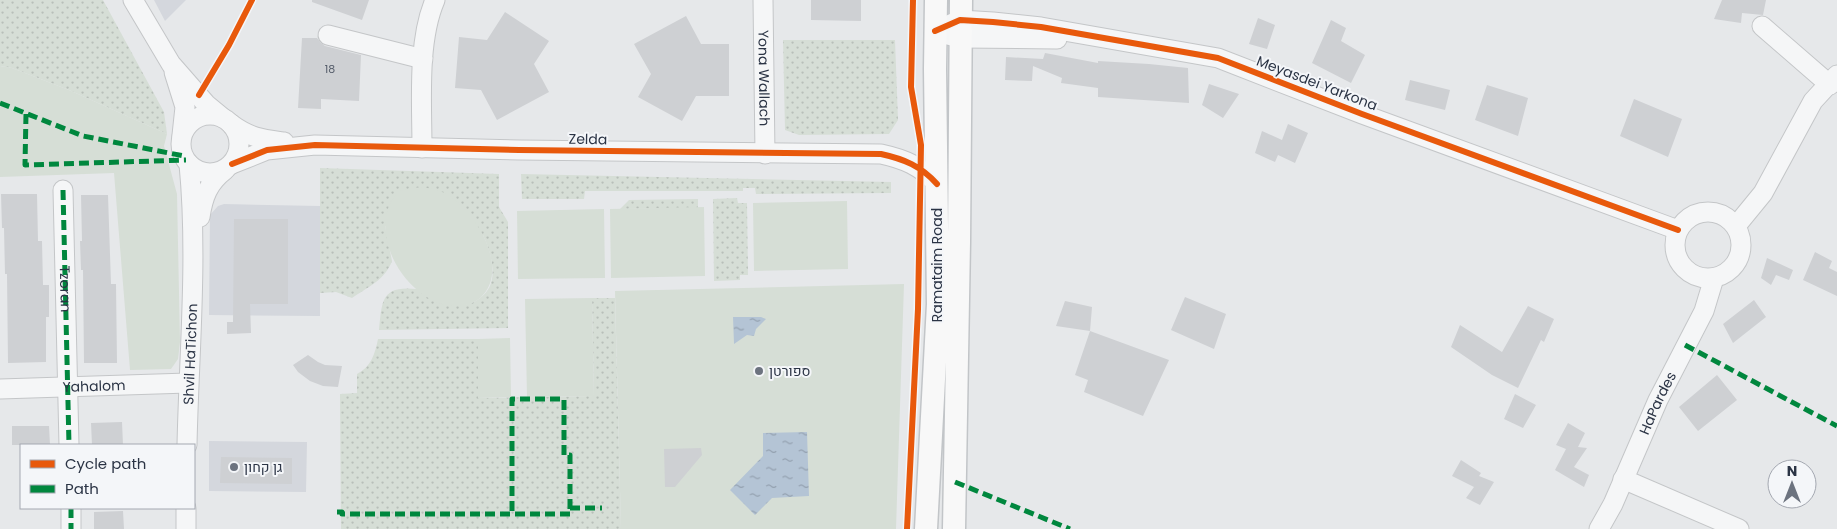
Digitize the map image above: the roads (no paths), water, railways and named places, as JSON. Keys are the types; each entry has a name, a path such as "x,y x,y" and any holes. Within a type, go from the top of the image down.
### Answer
{"main road":[{"name":"Ramataim Road","path":"926,529 938,304 936,0"},
{"name":"Ramataim Road","path":"954,529 959,242 960,19"}],"street":[{"path":"133,0 171,64 185,107 182,137 181,147 189,164 195,169 210,173 228,167 237,156 239,137 235,128 226,120 216,116 202,116 189,124 182,137"},
{"path":"422,148 423,59 434,0"},
{"name":"Yona Wallach","path":"762,0 765,154"},
{"name":"Meyasdei Yarkona","path":"935,31 960,19 1103,39 1218,58 1362,114 1678,230"},
{"path":"1736,226 1763,193 1813,101 1833,80 1762,26"},
{"path":"328,35 423,59"},
{"name":"Zelda","path":"171,64 206,104 243,133 253,138 315,146"},
{"name":"Zelda","path":"228,167 278,147 315,146 765,154 881,154 909,162 921,168 937,184"},
{"name":"Shvil HaTichon","path":"187,444 192,263 192,201 189,164"},
{"name":"Shvil HaTichon","path":"192,263 202,201 216,176 228,167"},
{"name":"Tzoran","path":"63,190 69,444"},
{"path":"1707,211 1717,212 1728,217 1736,226 1740,234 1741,253 1736,264 1725,274 1714,278 1698,277 1688,272 1680,263 1675,253 1674,241 1678,230 1688,218 1707,211"},
{"name":"HaPardes","path":"1599,529 1658,400 1704,311 1714,278"},
{"name":"Yahalom","path":"0,389 188,383"},
{"path":"1623,479 1739,529"},
{"path":"71,509 71,529"},
{"path":"186,509 186,529"}],"water":[{"path":"733,317 761,317 766,319 756,329 754,336 747,335 734,344"},
{"path":"807,432 809,496 772,498 755,515 730,490 763,456 763,433"}],"place":[{"name":"ספורטן","path":"759,371"},
{"name":"גן קחון","path":"234,467"}]}
